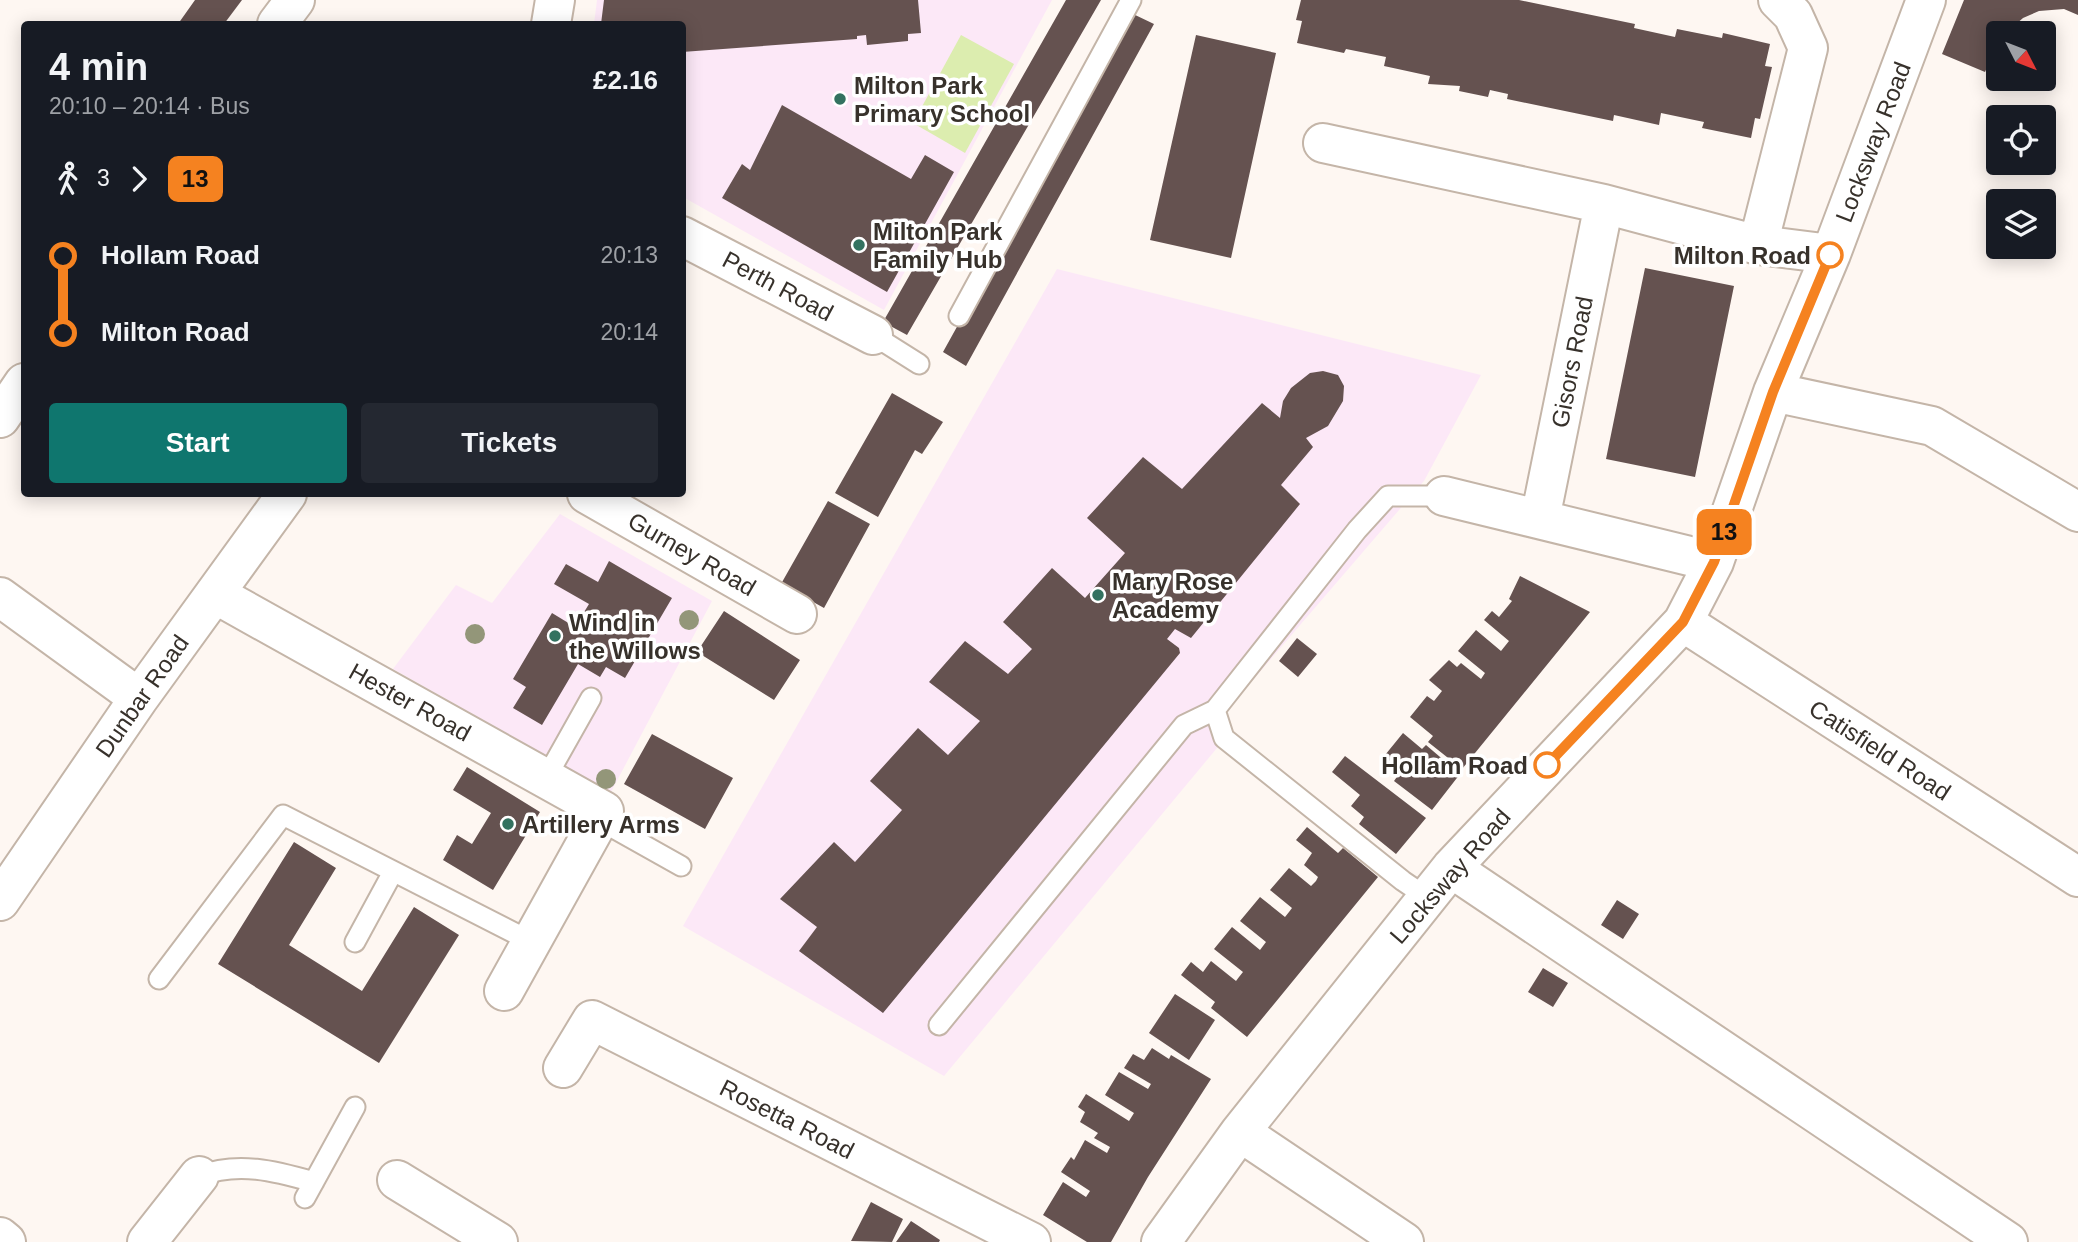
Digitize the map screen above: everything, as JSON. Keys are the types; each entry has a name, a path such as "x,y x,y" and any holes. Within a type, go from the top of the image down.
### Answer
{"street":[{"path":"279,21 295,0"},
{"path":"552,21 555,0"},
{"path":"1758,245 1808,48 1793,15 1778,0"},
{"name":"Locksway Road","path":"1160,1242 1240,1132 1451,868 1683,622 1714,562 1773,392 1830,254 1926,0"},
{"path":"1323,143 1604,205 1758,245 1830,254"},
{"name":"Gisors Road","path":"1540,519 1604,205"},
{"name":"Perth Road","path":"686,238 873,335"},
{"path":"0,418 21,387"},
{"path":"1773,392 1932,426 2075,501"},
{"path":"1444,496 1714,562"},
{"name":"Dunbar Road","path":"0,901 139,698 285,497"},
{"name":"Gurney Road","path":"592,497 797,614"},
{"name":"Hester Road","path":"215,594 546,778 602,816"},
{"path":"0,597 139,698"},
{"name":"Catisfield Road","path":"1683,622 2078,877"},
{"path":"504,991 602,816"},
{"path":"1451,868 2008,1242"},
{"name":"Rosetta Road","path":"563,1068 592,1020 1031,1242"},
{"path":"1240,1132 1404,1242"},
{"path":"147,1242 199,1176"},
{"path":"397,1180 486,1239"},
{"path":"0,1237 6,1242"}],"lane":[{"path":"958,316 1131,0"},
{"path":"873,335 919,364"},
{"path":"939,1025 1184,725 1215,710 1357,530 1388,496 1444,496"},
{"path":"546,778 591,698"},
{"path":"1215,710 1224,738 1428,898"},
{"path":"159,979 283,815 532,942"},
{"path":"602,816 681,866"},
{"path":"355,942 393,872"},
{"path":"199,1176 214,1171 263,1167 309,1190 355,1107"}],"shaded area":[{"name":"Milton Park Primary School","path":"597,0 1052,0 884,310 686,199 686,21 594,21"},
{"name":"Mary Rose Academy","path":"1057,269 1481,375 1424,481 1227,710 1217,748 944,1076 683,926"},
{"name":"Wind in the Willows","path":"560,514 712,601 611,792 393,669 456,585 492,603"}],"green space":[{"path":"961,35 1014,64 965,153 913,123"}],"building":[{"path":"195,0 242,0 226,21 180,21"},
{"path":"604,0 918,0 921,33 908,34 908,41 867,45 866,35 857,36 857,39 686,52 686,21 601,21"},
{"path":"1066,0 1101,0 907,335 883,322"},
{"path":"1301,0 1519,0 1635,24 1634,28 1675,37 1677,29 1722,38 1723,33 1770,44 1765,66 1772,67 1760,119 1755,118 1751,138 1702,128 1704,122 1661,113 1659,125 1614,115 1613,121 1507,99 1508,94 1490,90 1488,97 1459,91 1460,86 1428,84 1430,76 1384,66 1386,57 1346,49 1344,53 1297,43 1302,21 1296,20"},
{"path":"1964,0 2078,0 2078,15 2064,9 2039,11 2020,21 1986,21 1985,72 1942,54"},
{"path":"1131,13 1154,24 966,366 943,352"},
{"path":"1196,35 1276,53 1231,258 1150,240"},
{"name":"Milton Park Family Hub","path":"782,105 911,179 925,155 954,172 887,292 722,198 742,164 750,170"},
{"path":"1645,268 1734,286 1695,477 1606,459"},
{"path":"1323,371 1338,375 1344,386 1343,401 1328,426 1306,438 1313,447 1281,485 1300,504 1191,638 1175,629 1167,639 1179,648 1180,653 883,1013 799,951 817,927 780,899 834,842 855,862 902,810 870,781 918,728 948,755 980,721 929,682 965,641 1008,674 1032,649 1003,622 1052,568 1085,598 1125,553 1087,518 1143,457 1182,489 1262,403 1280,418 1283,401 1291,388 1310,373"},
{"path":"892,393 943,422 922,454 915,450 878,517 835,493"},
{"path":"828,501 870,524 824,608 781,584"},
{"path":"609,561 672,598 625,678 606,667 600,677 578,664 542,725 513,708 526,687 513,679 552,613 575,627 589,604 554,584 566,564 598,582"},
{"path":"1520,576 1590,612 1462,769 1428,742 1433,736 1410,717 1427,696 1434,701 1442,691 1429,680 1449,660 1457,667 1461,663 1481,679 1485,673 1458,651 1476,630 1501,651 1509,641 1484,620 1492,611 1499,617 1512,601 1509,599"},
{"path":"724,611 800,660 774,700 697,652"},
{"path":"1297,638 1317,654 1298,677 1279,661"},
{"path":"1403,733 1422,749 1426,745 1460,774 1432,810 1394,781 1399,774 1381,760"},
{"path":"652,734 733,778 705,829 624,784"},
{"path":"1345,756 1426,818 1396,854 1359,824 1364,817 1351,806 1360,795 1332,772"},
{"name":"Artillery Arms","path":"467,767 540,812 493,890 443,860 457,835 472,844 491,813 453,790"},
{"path":"1307,827 1338,853 1343,848 1378,877 1247,1037 1211,1008 1215,1002 1181,975 1191,962 1203,972 1211,961 1236,981 1243,972 1214,949 1232,927 1260,950 1266,942 1240,921 1260,897 1285,917 1292,908 1270,890 1289,868 1311,886 1316,881 1318,877 1304,865 1312,853 1296,840"},
{"path":"294,842 336,868 289,945 362,991 414,907 459,935 379,1063 218,964"},
{"path":"1617,900 1639,914 1623,939 1601,925"},
{"path":"1543,968 1568,983 1553,1007 1528,992"},
{"path":"1175,994 1215,1020 1189,1060 1149,1033"},
{"path":"1152,1048 1169,1059 1171,1055 1211,1079 1148,1177 1111,1242 1087,1242 1043,1215 1063,1182 1086,1197 1090,1191 1061,1172 1071,1157 1074,1160 1085,1140 1107,1153 1110,1147 1094,1138 1098,1133 1080,1122 1085,1112 1078,1107 1086,1094 1129,1121 1134,1113 1105,1095 1119,1072 1148,1089 1151,1084 1124,1068 1133,1054 1144,1060"},
{"path":"871,1202 903,1219 892,1242 851,1241"},
{"path":"911,1221 940,1240 939,1242 896,1242"}],"bus line":[{"name":"13","path":"1547,765 1683,622 1714,562 1773,392 1830,255"}],"place":[{"name":"Milton Park Primary School","path":"840,99"},
{"name":"Milton Park Family Hub","path":"859,245"},
{"name":"Milton Road","path":"1830,255"},
{"name":"Mary Rose Academy","path":"1098,595"},
{"name":"Wind in the Willows","path":"555,636"},
{"name":"Hollam Road","path":"1547,765"},
{"name":"Artillery Arms","path":"508,824"}]}
